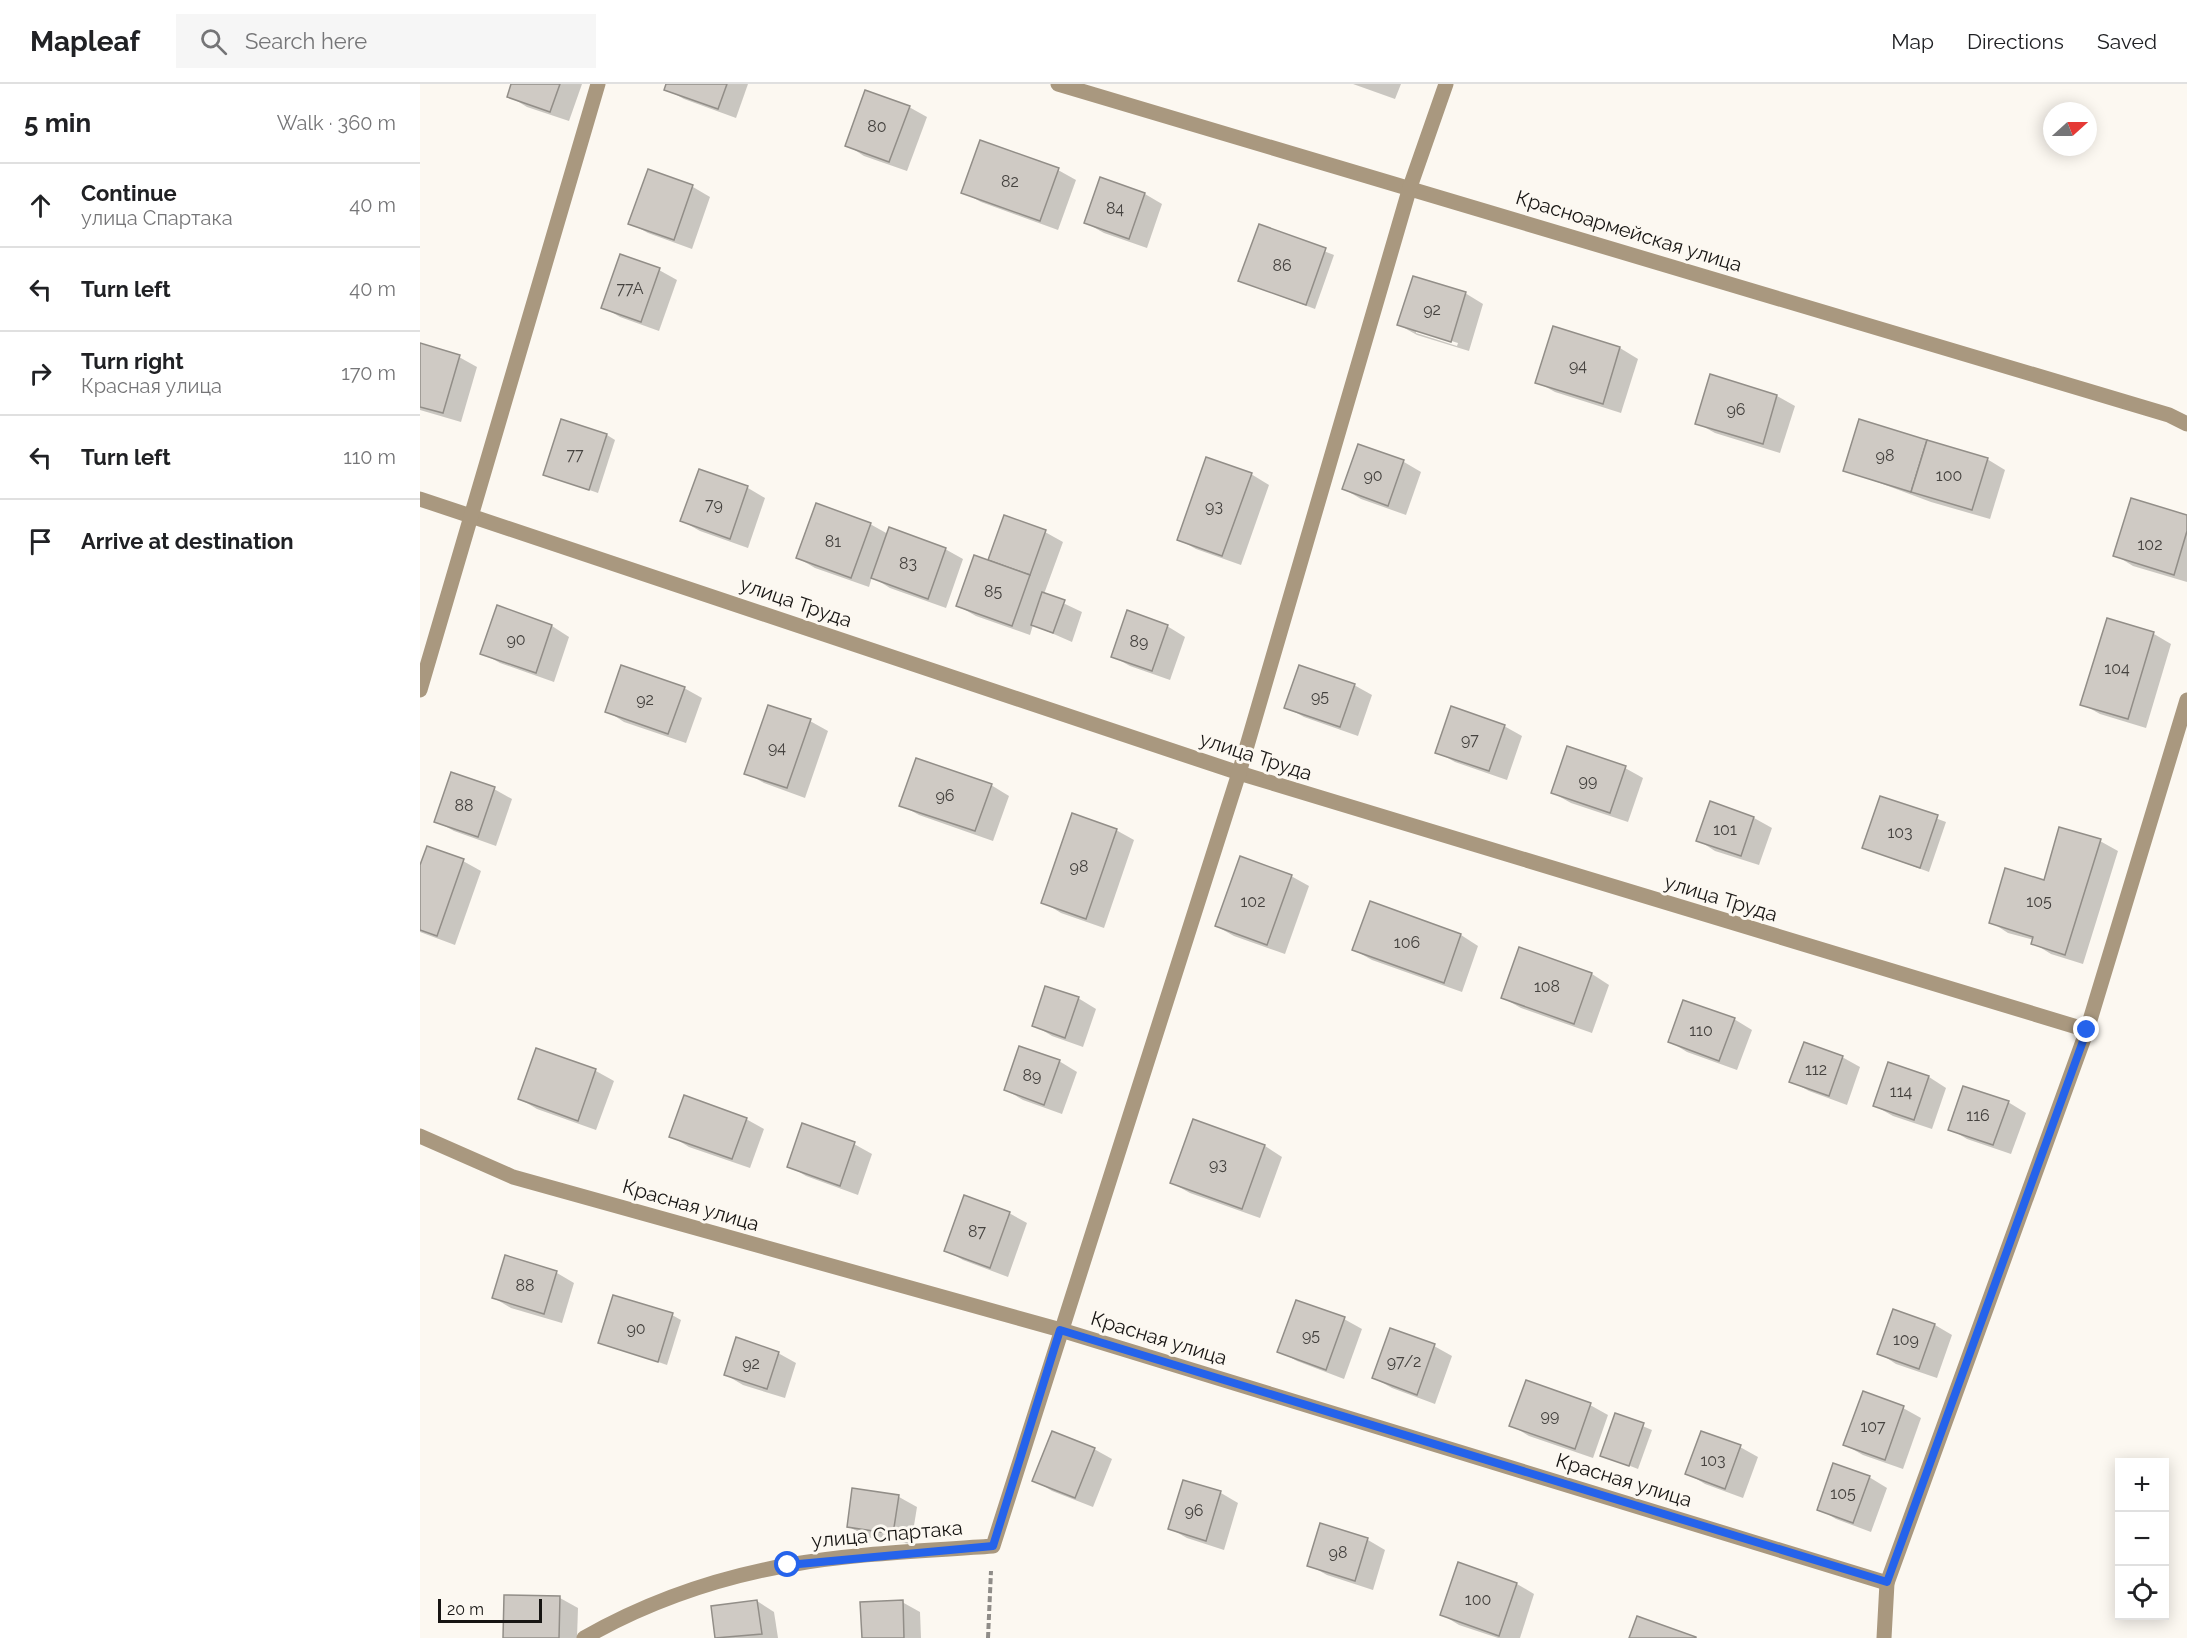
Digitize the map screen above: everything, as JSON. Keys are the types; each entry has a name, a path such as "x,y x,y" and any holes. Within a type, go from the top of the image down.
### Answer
{"street":[{"path":"420,690 598,84"},
{"name":"Красноармейская улица","path":"1058,84 2169,415 2187,424"},
{"path":"993,1546 1239,773 1410,187 1446,84"},
{"name":"улица Труда","path":"420,499 1239,773 2087,1030"},
{"path":"1884,1638 1887,1582 2087,1030 2187,700"},
{"name":"Красная улица","path":"420,1136 513,1178 1060,1330 1887,1582"},
{"name":"улица Спартака","path":"584,1638 627,1614 692,1589 788,1565 993,1546"}],"path":[{"path":"988,1638 993,1546"}],"building":[{"path":"511,84 560,84 550,112 507,97"},
{"path":"666,84 727,84 718,109 664,90"},
{"path":"865,90 910,106 889,162 845,146"},
{"path":"980,140 1059,168 1040,221 961,193"},
{"path":"648,169 693,185 674,240 628,224"},
{"path":"1100,177 1145,193 1129,239 1084,223"},
{"path":"1259,224 1326,248 1306,305 1238,281"},
{"path":"620,254 660,268 641,322 601,308"},
{"path":"1413,276 1466,292 1451,342 1397,325"},
{"path":"1553,326 1620,347 1603,404 1535,383"},
{"path":"420,343 460,355 443,413 420,407"},
{"path":"1710,374 1777,395 1763,444 1695,424"},
{"path":"561,419 607,434 589,490 543,475"},
{"path":"1859,419 1927,440 1911,492 1843,471"},
{"path":"1927,440 1988,458 1972,510 1911,492"},
{"path":"1358,444 1404,460 1388,506 1342,489"},
{"path":"1206,457 1252,473 1222,556 1177,540"},
{"path":"699,469 748,486 730,539 680,521"},
{"path":"2131,498 2187,515 2187,531 2174,575 2113,556"},
{"path":"816,503 871,523 851,578 796,558"},
{"path":"1004,515 1046,530 1030,575 988,560"},
{"path":"889,527 946,548 928,599 871,578"},
{"path":"974,555 1030,575 1012,626 956,606"},
{"path":"1042,592 1065,600 1053,633 1031,625"},
{"path":"497,605 552,625 536,673 480,654"},
{"path":"1127,610 1168,625 1152,671 1111,657"},
{"path":"2107,618 2154,632 2128,719 2080,705"},
{"path":"621,665 685,687 668,734 605,712"},
{"path":"1299,665 1355,684 1340,727 1284,708"},
{"path":"768,705 811,719 787,788 744,774"},
{"path":"1451,706 1505,725 1489,771 1435,753"},
{"path":"1567,746 1626,766 1610,813 1551,793"},
{"path":"916,758 992,784 975,831 899,806"},
{"path":"451,772 495,787 478,837 434,822"},
{"path":"1880,796 1938,815 1920,868 1862,848"},
{"path":"1710,801 1754,817 1741,856 1696,841"},
{"path":"1072,813 1117,829 1086,919 1041,903"},
{"path":"2059,827 2101,839 2065,955 2031,944 2033,937 1989,923 2005,868 2044,880"},
{"path":"427,846 464,859 437,936 420,930 420,865"},
{"path":"1240,856 1292,875 1267,945 1215,926"},
{"path":"1370,901 1461,934 1444,983 1352,950"},
{"path":"1519,947 1592,973 1574,1024 1501,998"},
{"path":"1045,986 1079,997 1065,1038 1032,1026"},
{"path":"1683,1000 1735,1018 1719,1061 1668,1042"},
{"path":"1804,1042 1843,1056 1829,1096 1789,1082"},
{"path":"1019,1046 1060,1060 1044,1105 1004,1090"},
{"path":"536,1048 596,1069 578,1121 518,1099"},
{"path":"1888,1062 1929,1076 1914,1120 1873,1106"},
{"path":"1963,1086 2009,1101 1993,1145 1948,1130"},
{"path":"684,1095 747,1118 732,1159 669,1137"},
{"path":"1193,1119 1265,1145 1242,1209 1170,1183"},
{"path":"802,1123 855,1142 840,1186 787,1167"},
{"path":"964,1195 1010,1212 990,1268 944,1251"},
{"path":"505,1255 557,1271 544,1314 492,1298"},
{"path":"613,1295 673,1313 658,1362 598,1343"},
{"path":"1296,1300 1345,1317 1326,1370 1277,1352"},
{"path":"1893,1309 1935,1324 1919,1369 1877,1354"},
{"path":"1390,1328 1435,1344 1417,1395 1372,1378"},
{"path":"736,1337 779,1352 767,1389 724,1375"},
{"path":"1526,1380 1591,1403 1575,1449 1509,1426"},
{"path":"1863,1391 1904,1406 1885,1460 1843,1445"},
{"path":"1615,1413 1644,1423 1629,1466 1600,1456"},
{"path":"1052,1431 1095,1448 1075,1498 1032,1481"},
{"path":"1701,1431 1741,1445 1725,1489 1685,1474"},
{"path":"1833,1463 1870,1476 1853,1523 1817,1510"},
{"path":"1183,1480 1221,1491 1206,1541 1168,1529"},
{"path":"852,1488 899,1495 893,1534 847,1527"},
{"path":"1320,1523 1368,1538 1355,1581 1307,1566"},
{"path":"1458,1562 1517,1583 1499,1636 1440,1615"},
{"path":"504,1595 560,1596 559,1638 503,1638"},
{"path":"757,1600 762,1634 715,1638 711,1606"},
{"path":"903,1600 904,1638 862,1638 860,1602"},
{"path":"1637,1616 1696,1637 1696,1638 1629,1638"}],"route":[{"path":"788,1565 993,1546 1060,1330 1887,1582 2087,1030"}]}
